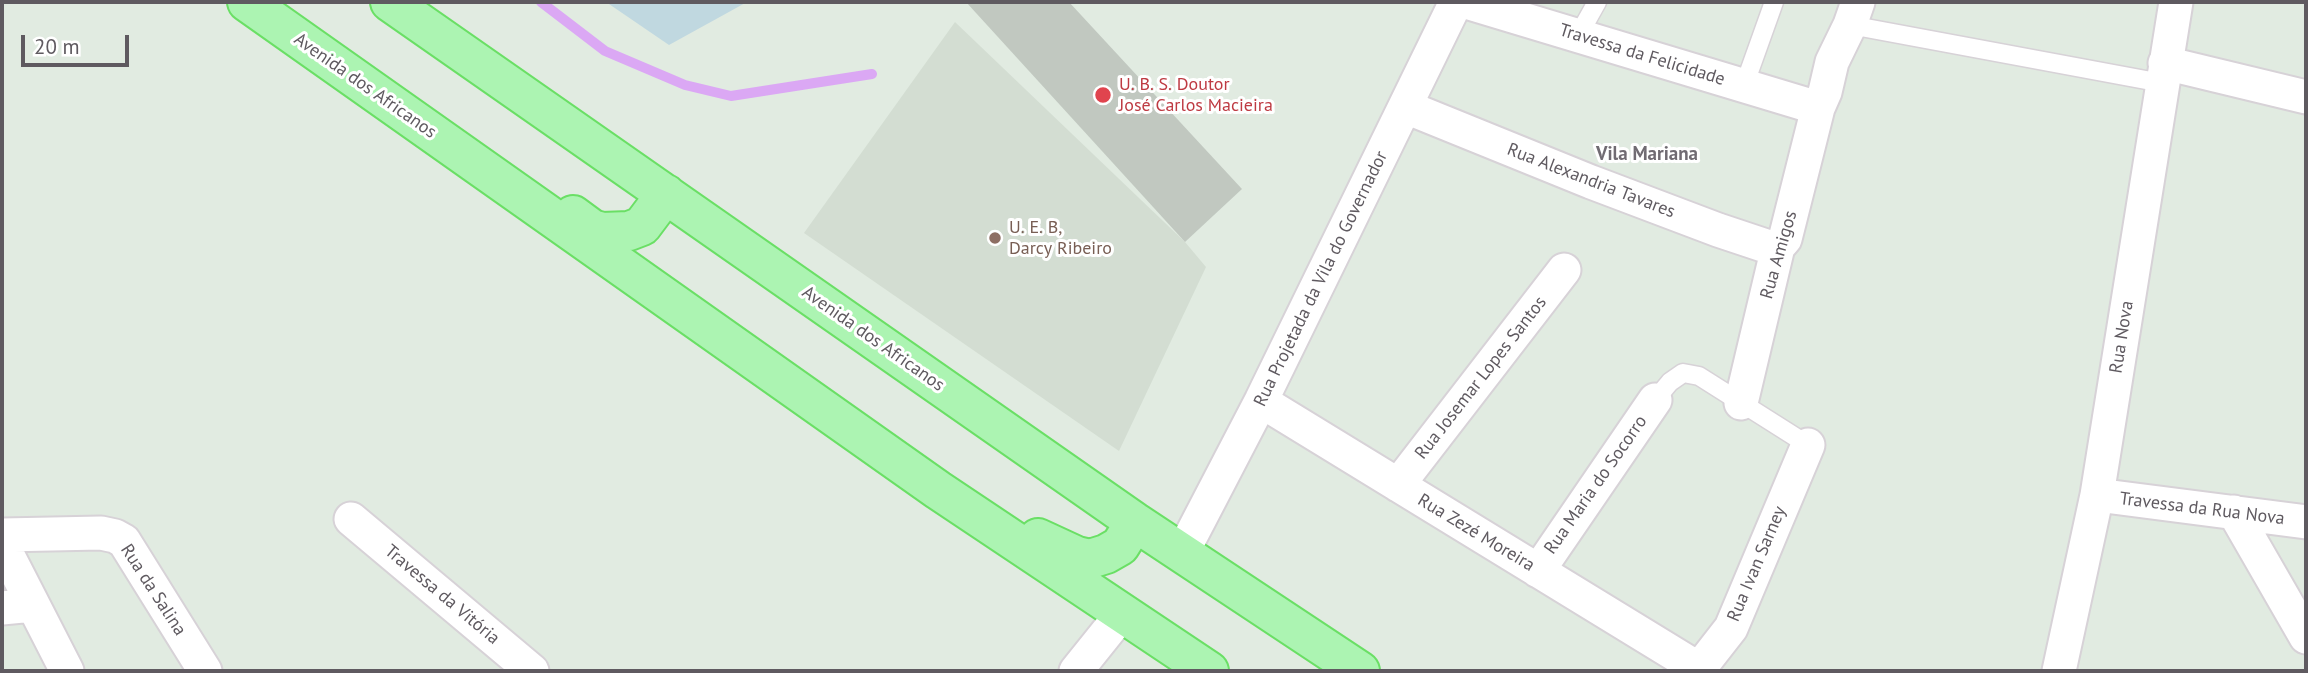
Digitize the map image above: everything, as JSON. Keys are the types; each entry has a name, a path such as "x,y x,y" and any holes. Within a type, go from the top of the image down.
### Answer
{"main road":[{"name":"Avenida dos Africanos","path":"247,2 938,490 1121,615 1209,671"},
{"name":"Avenida dos Africanos","path":"390,2 1135,522 1360,671"},
{"path":"408,116 451,128 592,229 615,233 642,226 666,194"},
{"path":"938,490 1077,556 1090,559 1120,546 1135,522"}],"street":[{"name":"Rua Projetada da Vila do Governador","path":"1182,553 1261,401 1455,2"},
{"name":"Travessa da Felicidade","path":"1466,2 1818,108"},
{"name":"Rua Nova","path":"2059,671 2097,495 2176,2"},
{"name":"Rua Amigos","path":"1741,403 1778,247 1785,239 1818,108 1832,62 1854,13"},
{"path":"2164,73 2306,97"},
{"name":"Rua Alexandria Tavares","path":"1406,107 1705,225 1772,248 1778,247"},
{"name":"Rua Josemar Lopes Santos","path":"1398,485 1564,270"},
{"name":"Rua Maria do Socorro","path":"1538,571 1655,400"},
{"name":"Rua Zezé Moreira","path":"1261,401 1692,665"},
{"name":"Rua Ivan Sarney","path":"1692,665 1699,669 1731,628 1808,445"},
{"name":"Travessa da Rua Nova","path":"2097,495 2306,522"},
{"path":"2234,512 2306,637"},
{"name":"Travessa da Vitória","path":"351,519 532,671"},
{"name":"Rua da Salina","path":"2,534 102,533 124,541 205,671"},
{"path":"2,544 18,606 67,671"},
{"path":"1076,671 1121,615"}],"lane":[{"path":"1578,36 1597,2"},
{"path":"1744,86 1774,2"},
{"path":"1854,13 2164,73"},
{"path":"1655,400 1670,382 1683,373 1699,376 1808,445"}],"shaded area":[{"path":"606,2 747,2 669,45"},
{"name":"U. E. B, Darcy Ribeiro","path":"955,22 1185,242 1206,267 1119,451 804,233"}],"building":[{"name":"U. B. S. Doutor José Carlos Macieira","path":"966,2 1069,2 1242,189 1185,242"}],"waterway":[{"path":"541,2 605,51 685,85 731,96 872,74"}],"place":[{"name":"U. B. S. Doutor José Carlos Macieira","path":"1103,95"},
{"name":"U. E. B, Darcy Ribeiro","path":"995,238"}],"district":[{"name":"Vila Mariana","path":"1647,155"}]}
